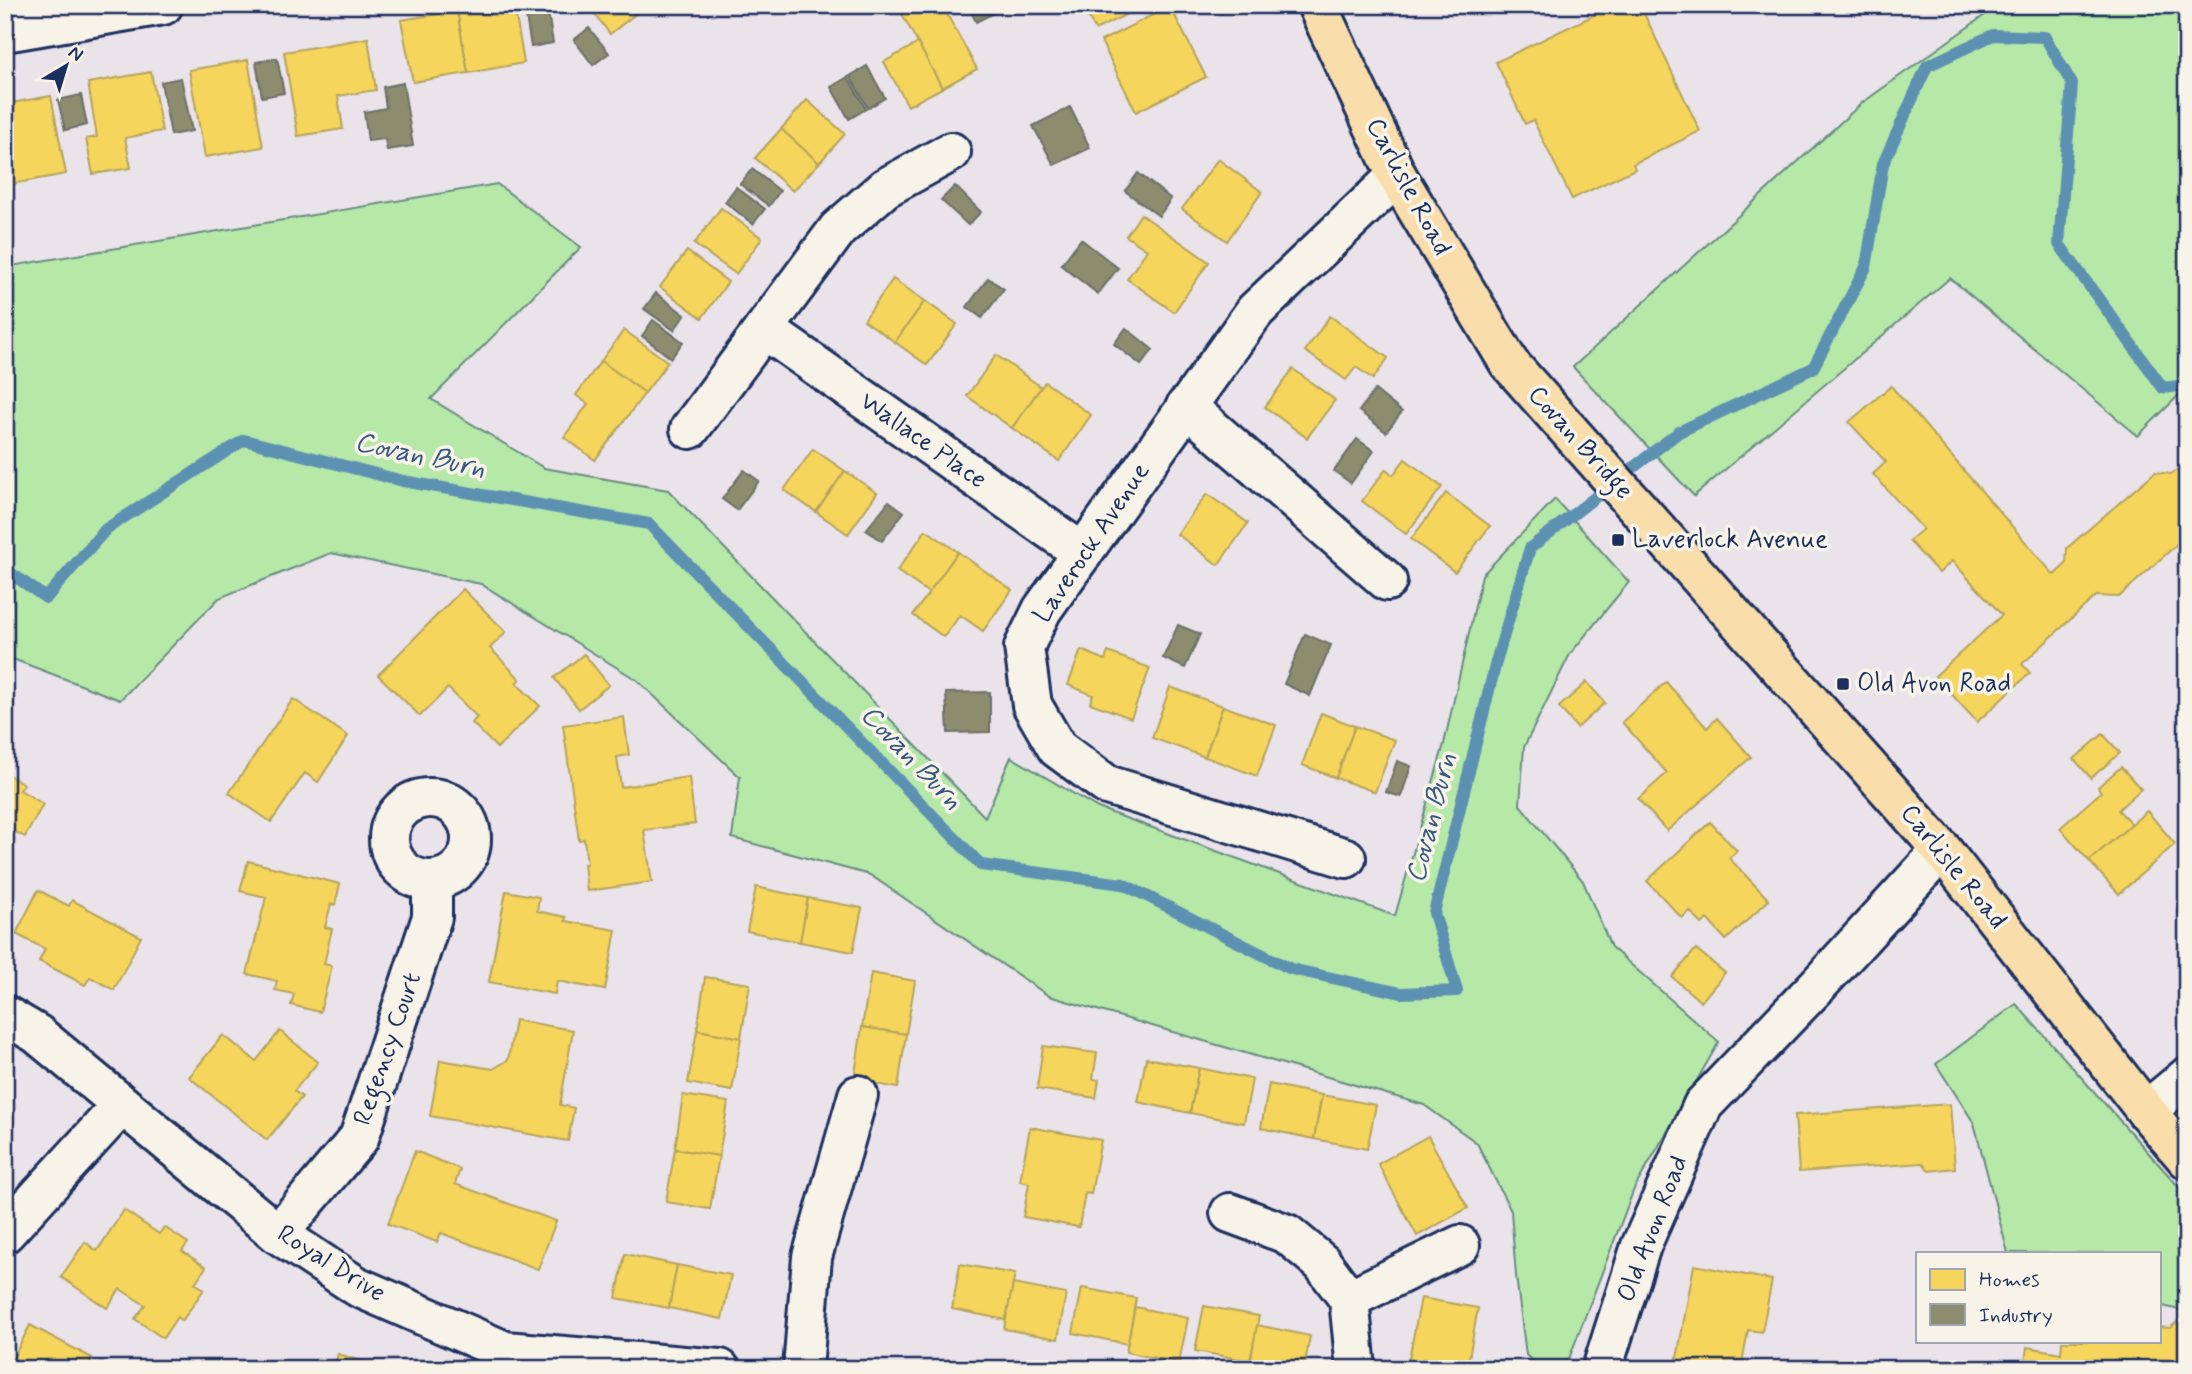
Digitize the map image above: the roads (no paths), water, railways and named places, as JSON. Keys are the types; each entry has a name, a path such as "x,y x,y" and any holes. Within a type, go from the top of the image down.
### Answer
{"main road":[{"name":"Carlisle Road","path":"1317,5 1396,176 1509,363"},
{"name":"Covan Bridge","path":"1509,363 1707,586"},
{"name":"Carlisle Road","path":"1707,586 1942,850 2146,1111 2187,1158"}],"street":[{"path":"5,32 163,5"},
{"path":"690,429 838,229 885,188 951,152"},
{"name":"Laverock Avenue","path":"1346,858 1107,785 1057,747 1032,705 1024,647 1042,610 1255,311 1396,176"},
{"name":"Wallace Place","path":"764,329 1083,553"},
{"path":"1186,406 1387,581"},
{"name":"Old Avon Road","path":"1602,1369 1641,1247 1703,1105 1942,850"},
{"name":"Regency Court","path":"278,1234 359,1138 432,918 432,881"},
{"name":"Royal Drive","path":"5,1015 37,1034 278,1234 358,1287 501,1360 720,1369"},
{"path":"2146,1111 2187,1077"},
{"path":"803,1369 812,1257 858,1095"},
{"path":"5,1233 122,1105"},
{"path":"1230,1213 1287,1234 1322,1264 1349,1298 1356,1369"},
{"path":"1349,1298 1460,1245"}],"waterway":[{"name":"Covan Burn","path":"5,569 46,598 106,529 244,440 403,481 649,524 981,865 1123,884 1291,969 1401,993 1457,991 1434,913 1497,658 1530,548 1679,432 1813,368 1866,267 1883,164 1927,66 1993,35 2045,37 2072,84 2059,244 2163,388 2187,385"}],"place":[{"name":"Laverlock Avenue","path":"1618,540"},
{"name":"Old Avon Road","path":"1843,684"}]}
